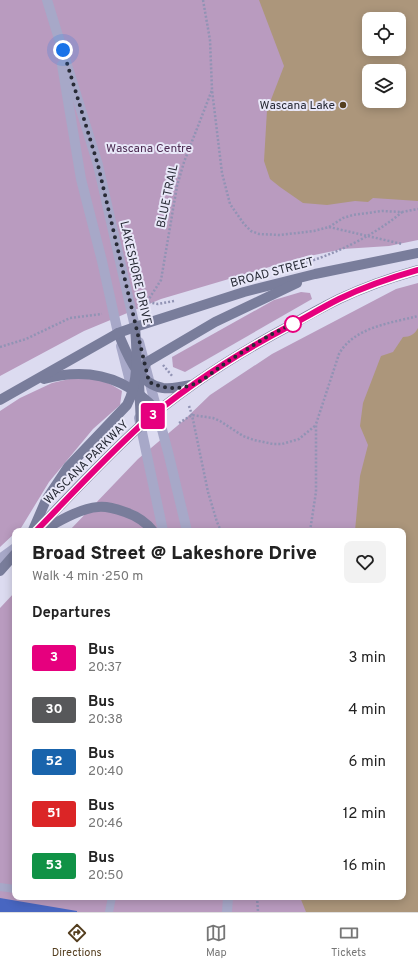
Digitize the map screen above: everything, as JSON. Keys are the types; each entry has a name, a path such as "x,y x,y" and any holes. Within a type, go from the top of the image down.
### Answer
{"main road":[{"name":"BROAD STREET","path":"135,327 244,292 314,274 414,254"},
{"path":"149,382 163,388 178,388 194,384 230,360 269,337 340,298 399,275 418,270"},
{"path":"140,369 150,359 215,322 314,274"},
{"path":"0,400 118,333 135,327 136,348 140,369 136,392 141,426"},
{"path":"118,333 129,357 140,369"},
{"path":"31,382 74,373 90,374 107,378 136,392 158,412"},
{"name":"WASCANA PARKWAY","path":"37,528 141,426 194,384"},
{"path":"35,528 46,500 68,467 127,405 136,392"},
{"path":"46,528 72,514 97,507 114,508 136,515 151,528"},
{"path":"0,571 12,557"}],"street":[{"name":"LAKESHORE DRIVE","path":"47,0 98,165 135,327"},
{"name":"LAKESHORE DRIVE","path":"54,21 81,179 102,261 118,333 136,392"},
{"path":"140,369 149,382 158,412 186,528"},
{"path":"141,426 162,528"},
{"path":"0,559 12,550"},
{"path":"227,912 228,900"}],"lane":[{"path":"0,887 12,889"},
{"path":"109,912 111,900"}],"path":[{"name":"BLUE TRAIL","path":"147,302 161,280 177,186 184,162 212,90 210,40 203,0"},
{"path":"212,90 219,150 226,192 230,204 244,224 251,231 271,236 299,233 329,227 343,218 353,215 418,210"},
{"path":"315,260 369,236 390,223 402,212"},
{"path":"329,227 404,244 414,254"},
{"path":"0,347 26,339 70,318 102,314"},
{"path":"310,528 316,492 316,424 336,360 345,344 356,336 389,323 418,316"},
{"path":"162,363 174,379"},
{"path":"189,406 208,492 220,528"},
{"path":"179,423 192,415 213,418 220,420 243,436 273,444 282,444 299,439 316,424"},
{"path":"257,900 258,912"}],"green space":[{"name":"Wascana Centre","path":"0,0 418,0 418,240 389,246 343,249 300,258 161,299 84,331 0,376"},
{"path":"418,283 418,912 0,912 0,608 12,595 12,900 406,900 406,528 72,528 138,459 183,421 210,395 272,354 396,289"},
{"path":"301,292 310,293 312,299 185,372 173,367 172,357 274,300"},
{"path":"78,377 103,380 122,391 120,405 93,429 49,482 21,528 12,528 12,536 0,547 0,411 20,398 52,383"}],"shaded area":[{"name":"Wascana Lake","path":"259,0 418,0 418,201 373,198 368,202 355,201 327,205 303,203 270,179 264,161 267,110 284,66"},
{"path":"418,328 418,912 306,912 301,900 406,900 406,528 355,528 360,476 368,445 360,426 363,403 381,356 393,352 403,337 412,335"}],"building":[{"path":"0,898 77,911 77,912 0,912"}],"bus line":[{"name":"3","path":"39,528 83,482 141,426 194,384 230,360 269,337 340,298 399,275 418,270"}],"place":[{"name":"Wascana Lake","path":"343,105"}],"route":[{"path":"63,50 98,165 144,366 149,382 163,388 178,388 194,384 230,360 293,324"}]}
